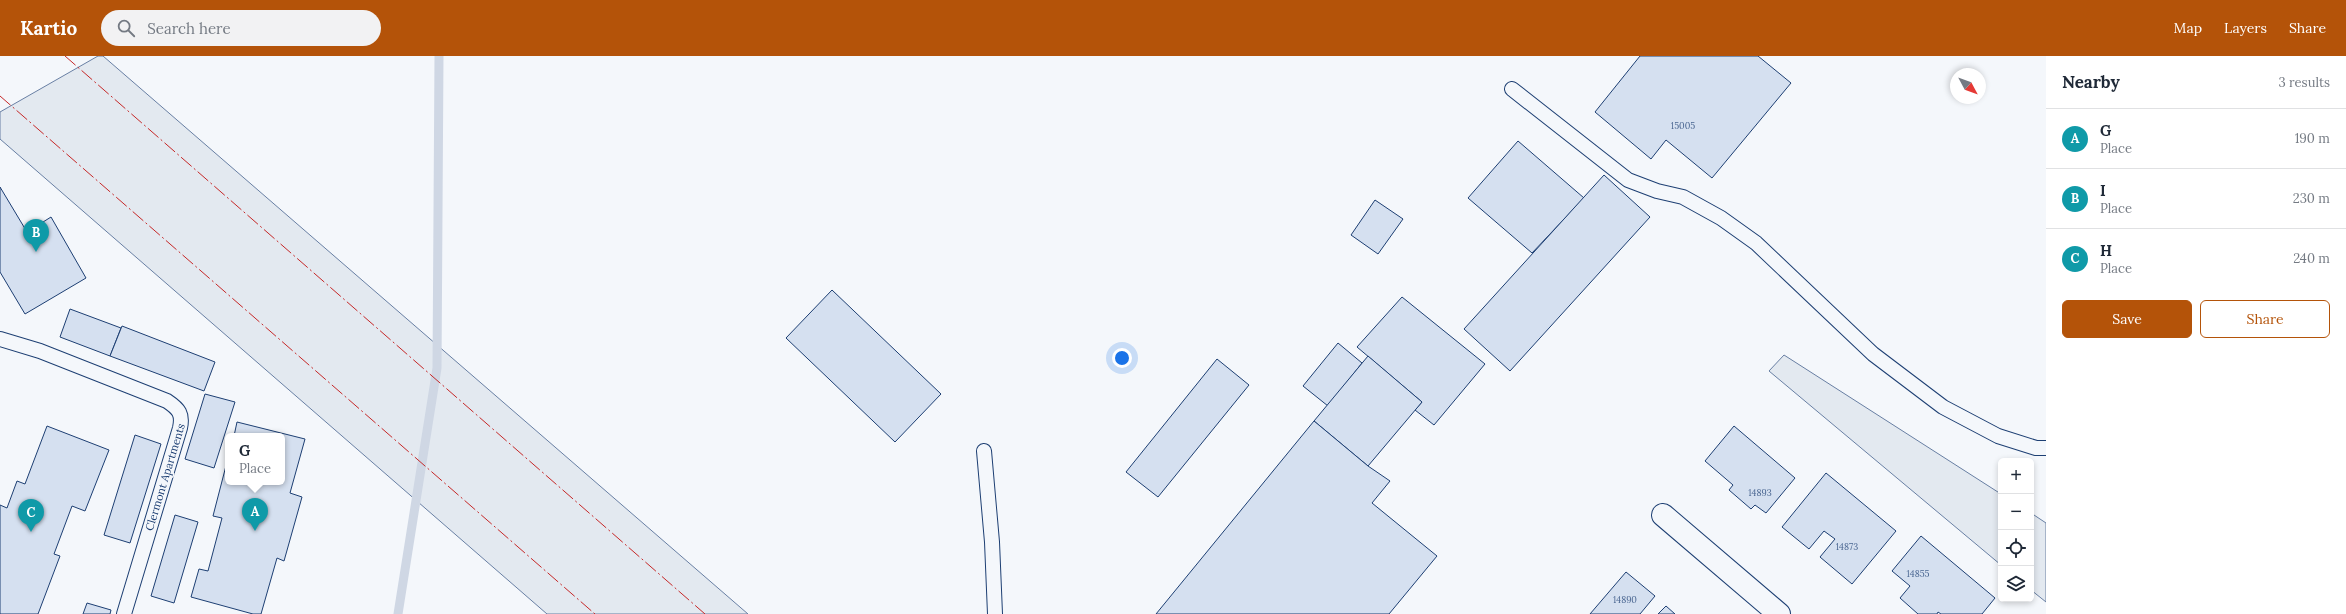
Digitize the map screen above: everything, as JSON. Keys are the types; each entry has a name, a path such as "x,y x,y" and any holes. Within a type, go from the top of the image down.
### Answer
{"street":[{"path":"1662,515 1779,614"}],"lane":[{"path":"1512,89 1628,180 1657,192 1683,197 1721,218 1756,242 1873,354 1943,407 1998,436 2036,448 2046,448"},
{"name":"Clermont Apartments","path":"0,339 40,351 167,401 179,409 182,418 180,428 124,614"},
{"path":"984,451 992,542 995,614"}],"shaded area":[{"path":"98,56 103,56 748,614 547,614 0,139 0,112"},
{"path":"1784,355 1998,492 1998,562 1769,371"},
{"path":"2034,515 2046,523 2046,602 2034,592"}],"building":[{"path":"1640,56 1758,56 1791,83 1712,178 1666,140 1651,159 1595,112"},
{"path":"1518,141 1584,198 1532,253 1468,198"},
{"path":"1604,175 1650,217 1510,371 1464,329"},
{"path":"0,187 27,232 51,217 86,278 25,314 0,272"},
{"path":"1375,200 1403,219 1378,254 1351,235"},
{"path":"832,290 941,394 895,442 786,338"},
{"path":"1402,297 1485,364 1434,425 1415,410 1422,402 1357,347"},
{"path":"70,309 121,328 110,356 60,337"},
{"path":"122,326 215,362 204,391 110,356"},
{"path":"1338,343 1362,363 1328,406 1303,386"},
{"path":"1368,356 1422,402 1368,466 1314,421"},
{"path":"1217,359 1249,385 1158,497 1126,472"},
{"path":"205,394 235,402 214,468 185,459"},
{"path":"1314,421 1368,466 1390,481 1372,503 1437,556 1389,614 1156,614"},
{"path":"237,422 281,433 235,433"},
{"path":"47,426 109,450 85,511 72,506 54,554 60,556 38,614 0,614 0,505 7,508 17,481 25,484"},
{"path":"1734,426 1795,478 1766,513 1755,505 1751,509 1729,490 1733,485 1705,461"},
{"path":"285,434 305,439 290,493 302,497 284,561 277,558 261,614 253,614 191,597 199,569 208,571 222,518 213,516 225,470 225,485 285,485"},
{"path":"135,435 161,444 130,543 104,535"},
{"path":"1826,473 1896,531 1852,584 1820,557 1835,539 1824,531 1809,549 1782,527"},
{"path":"175,515 198,522 174,603 151,596"},
{"path":"1921,536 1995,598 1982,614 1941,614 1938,612 1937,614 1918,614 1900,598 1910,586 1892,571"},
{"path":"1626,572 1655,596 1640,614 1590,614"},
{"path":"87,603 111,610 110,614 83,614"},
{"path":"1666,606 1675,614 1658,614"}],"waterway":[{"path":"398,614 437,368 439,56"}],"power":[{"path":"65,56 705,614"},
{"path":"0,96 595,614"}],"place":[{"name":"I","path":"36,252"},
{"name":"G","path":"255,531"},
{"name":"H","path":"31,532"}]}
